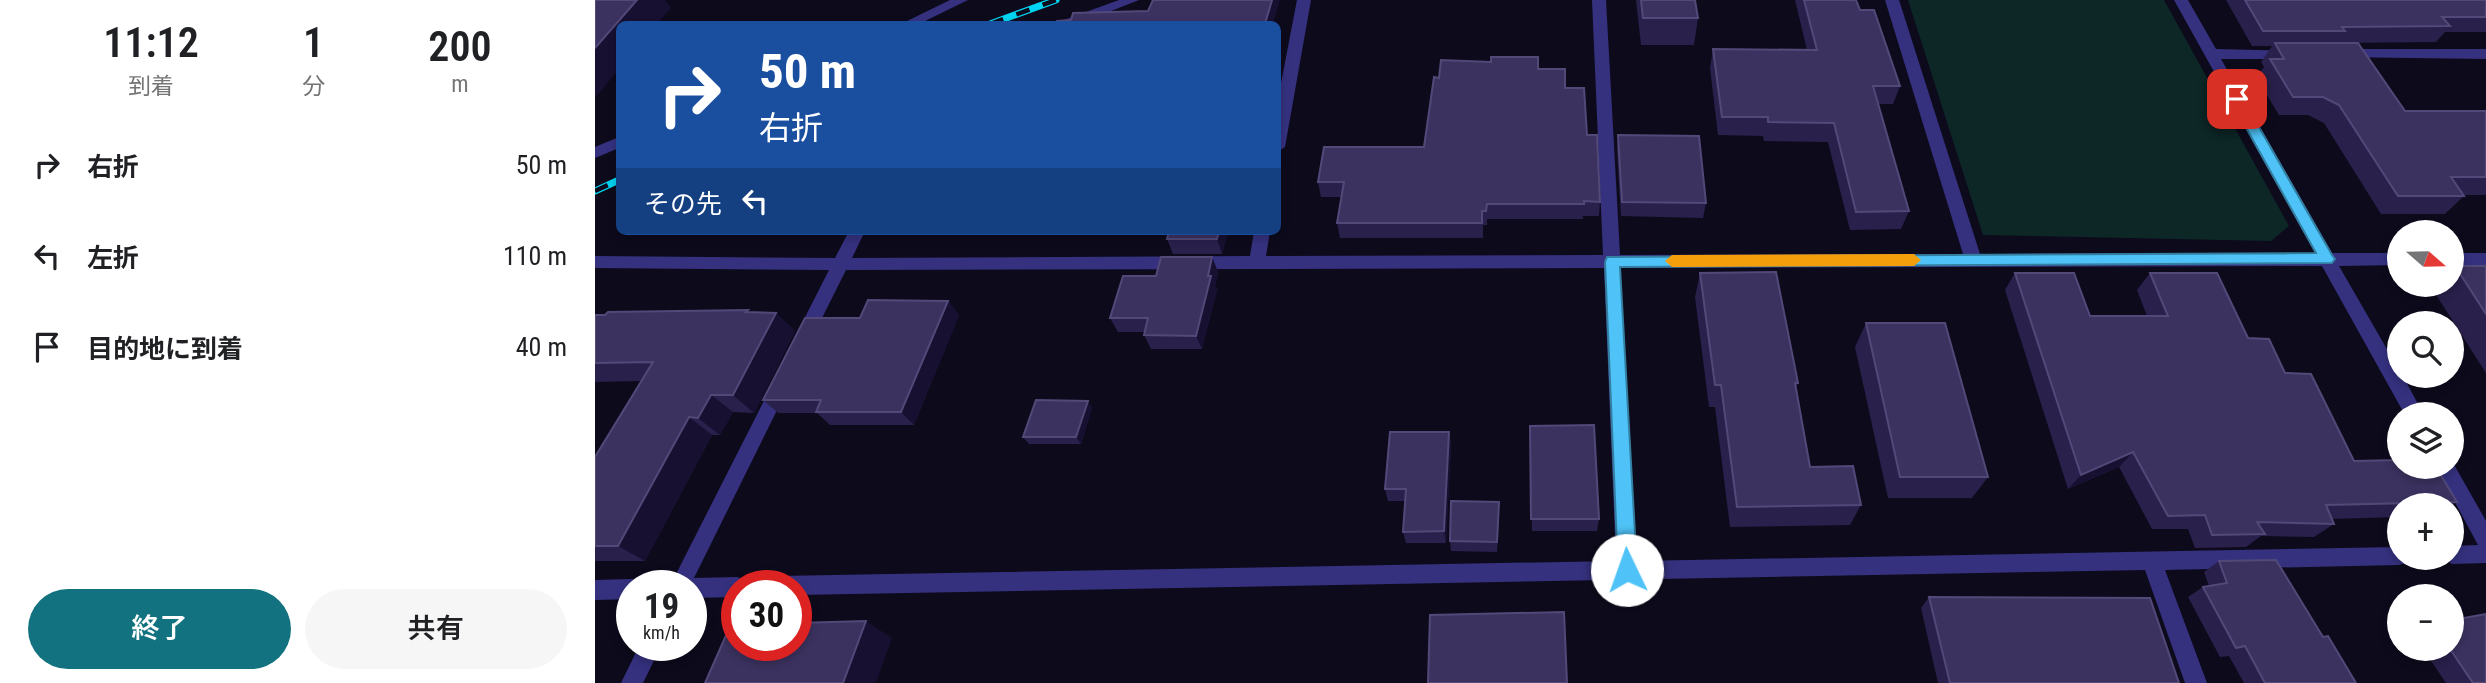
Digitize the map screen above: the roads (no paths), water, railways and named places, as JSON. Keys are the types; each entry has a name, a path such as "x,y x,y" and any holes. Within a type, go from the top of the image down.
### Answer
{"street":[{"path":"915,21 961,0"},
{"path":"1074,21 1130,0"},
{"path":"1122,21 1130,0"},
{"path":"1281,125 1304,0"},
{"path":"1599,0 1627,570"},
{"path":"1892,0 1973,260"},
{"path":"2181,0 2408,402"},
{"path":"2211,54 2307,54"},
{"path":"2335,54 2486,54"},
{"path":"595,153 616,143"},
{"path":"688,570 855,235"},
{"path":"1257,263 1261,235"},
{"path":"595,262 841,264 2387,259"},
{"path":"2464,259 2486,259"},
{"path":"2452,479 2486,540"},
{"path":"2464,555 2486,554"},
{"path":"812,585 2387,556"},
{"path":"2152,561 2196,683"},
{"path":"595,590 616,589"},
{"path":"632,683 643,661"}],"railway":[{"path":"998,21 1056,0"},
{"path":"595,191 616,181"}]}
